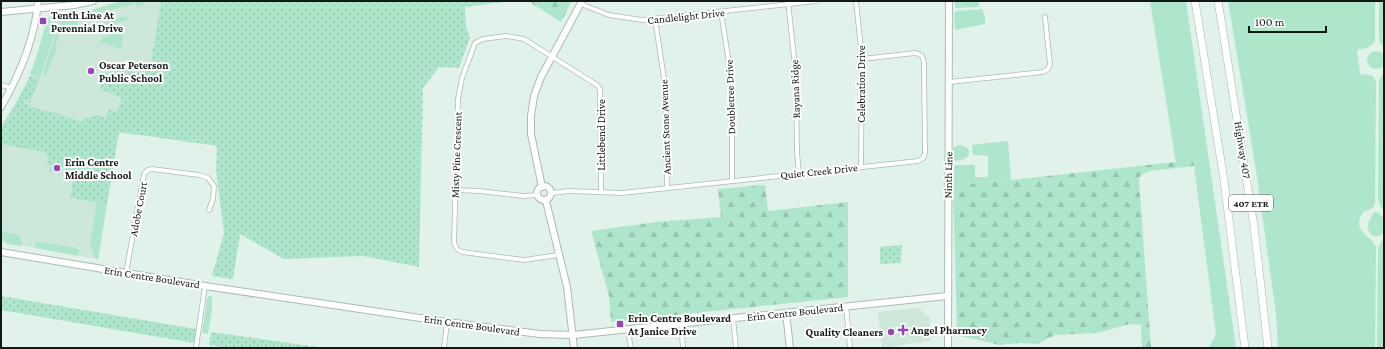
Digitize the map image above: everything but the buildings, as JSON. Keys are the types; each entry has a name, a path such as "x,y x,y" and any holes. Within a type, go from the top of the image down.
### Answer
{"highway":[{"name":"Highway 407","path":"1196,1 1224,180 1245,348"},
{"name":"Highway 407","path":"1218,1 1253,219 1268,348"}],"street":[{"path":"1,107 12,88 28,48 38,1"},
{"path":"1,12 74,5 93,1"},
{"name":"Candlelight Drive","path":"582,3 609,15 642,20 721,12 788,2 816,1"},
{"name":"Celebration Drive","path":"856,1 862,59 861,167"},
{"name":"Ninth Line","path":"948,348 947,296 950,1"},
{"name":"Rayana Ridge","path":"788,2 796,76 797,152 799,174"},
{"path":"542,186 531,134 531,116 537,87 552,56 582,3"},
{"name":"Doubletree Drive","path":"721,12 732,91 732,181"},
{"path":"949,82 1043,72 1048,69 1050,64 1045,17"},
{"name":"Ancient Stone Avenue","path":"654,19 666,86 667,188"},
{"name":"Misty Pine Crescent","path":"552,56 532,43 516,37 506,36 483,39 476,43 459,88 454,243 457,249 462,252 524,260 558,255"},
{"name":"Quiet Creek Drive","path":"552,193 569,191 622,193 918,161 923,158 925,153 924,63 922,56 915,53 862,59"},
{"name":"Littlebend Drive","path":"552,56 597,85 600,89 601,192"},
{"path":"1,85 12,88"},
{"name":"Adobe Court","path":"126,273 144,174 148,170 152,169 198,175 208,178 214,186 213,199 209,210"},
{"path":"536,195 539,199 546,200 550,198 552,193 549,188 542,186"},
{"path":"536,195 542,186"},
{"path":"456,190 524,196 536,195"},
{"path":"546,200 558,255 567,287 574,348"},
{"name":"Erin Centre Boulevard","path":"1,252 205,286 447,322 540,334 573,335 947,296"},
{"path":"196,348 205,286"},
{"path":"846,306 850,348"},
{"path":"786,313 790,348"},
{"path":"733,318 736,348"},
{"path":"444,348 447,322"},
{"path":"681,324 683,348"},
{"path":"629,329 631,348"}],"shaded area":[{"path":"122,1 161,1 139,135 118,133 98,259 1,242 1,127 30,76 46,20 50,16 88,11"},
{"path":"918,308 930,318 930,341 882,348 878,312"}],"green space":[{"path":"122,1 144,1 142,6 136,7 136,3 97,14 95,19 91,19 88,16 88,11"},
{"path":"161,1 511,1 465,7 466,27 470,37 459,68 439,67 423,88 419,267 363,256 284,259 240,234 233,279 212,276 224,233 216,171 217,146 119,132 107,204 70,198 74,175 66,174 66,168 59,167 58,172 50,171 51,166 47,165 48,157 45,152 1,144 1,127 30,76 39,79 30,103 24,100 23,102 38,109 82,122 83,119 99,115 105,118 109,109 117,112 122,98 100,89 106,75 116,66 130,68 136,74 140,71 138,66 150,68"},
{"path":"528,1 572,1 561,22"},
{"path":"955,1 979,1 979,7 955,8"},
{"path":"1150,1 1186,1 1236,348 1209,348 1216,334 1193,160 1176,163"},
{"path":"1228,1 1375,1 1375,40 1369,47 1357,50 1360,74 1374,77 1376,83 1375,203 1373,208 1363,212 1359,224 1360,228 1376,247 1375,348 1278,348 1276,314 1256,170"},
{"path":"1379,1 1384,1 1384,46 1380,43 1379,36"},
{"path":"982,9 985,16 985,24 955,30 954,13 957,11"},
{"path":"76,13 78,15 78,24 74,28 59,24 59,22 54,22 49,17"},
{"path":"125,16 130,19 95,30 88,26 88,24 97,25"},
{"path":"48,19 53,23 53,29 55,30 40,78 30,74"},
{"path":"60,26 73,30 71,33 61,30 55,46 57,48 46,75 43,74 57,29 60,29"},
{"path":"119,32 122,33 123,36 121,49 100,42 97,48 91,46 97,47 101,40 103,38"},
{"path":"1376,51 1382,54 1385,60 1382,66 1376,69 1370,66 1367,60 1370,54"},
{"path":"1384,72 1384,211 1378,199 1379,80"},
{"path":"1008,141 1011,180 953,185 953,167 955,165 975,165 975,177 988,177 988,156 973,155 972,145"},
{"path":"958,145 967,148 969,153 965,159 954,161 953,148"},
{"path":"1193,160 1194,166 1149,171 1141,175 1139,180 1151,348 1142,348 1141,325 1130,324 1097,333 1055,335 1037,344 1018,343 1000,345 957,335 953,185"},
{"path":"765,185 768,211 848,202 848,297 611,322 609,296 591,231 656,222 721,217 718,189"},
{"path":"97,202 107,204 98,259 95,258 90,244"},
{"path":"1375,212 1378,212 1384,219 1384,232 1376,236 1370,233 1368,229 1370,218"},
{"path":"3,232 19,235 22,241 21,246 7,244 1,236"},
{"path":"1384,239 1384,348 1377,348 1378,249"},
{"path":"36,241 76,248 79,250 78,256 35,248"},
{"path":"902,245 901,263 880,264 880,247"},
{"path":"1,296 196,329 194,343 1,310"},
{"path":"209,296 212,296 212,310 208,334 202,333 207,299"},
{"path":"211,332 324,348 231,348 209,345"}],"place":[{"name":"Tenth Line At Perennial Drive","path":"43,21"},
{"name":"Oscar Peterson Public School","path":"91,71"},
{"name":"Erin Centre Middle School","path":"57,168"},
{"name":"Erin Centre Boulevard At Janice Drive","path":"620,324"},
{"name":"Angel Pharmacy","path":"903,330"},
{"name":"Quality Cleaners","path":"891,332"}]}
